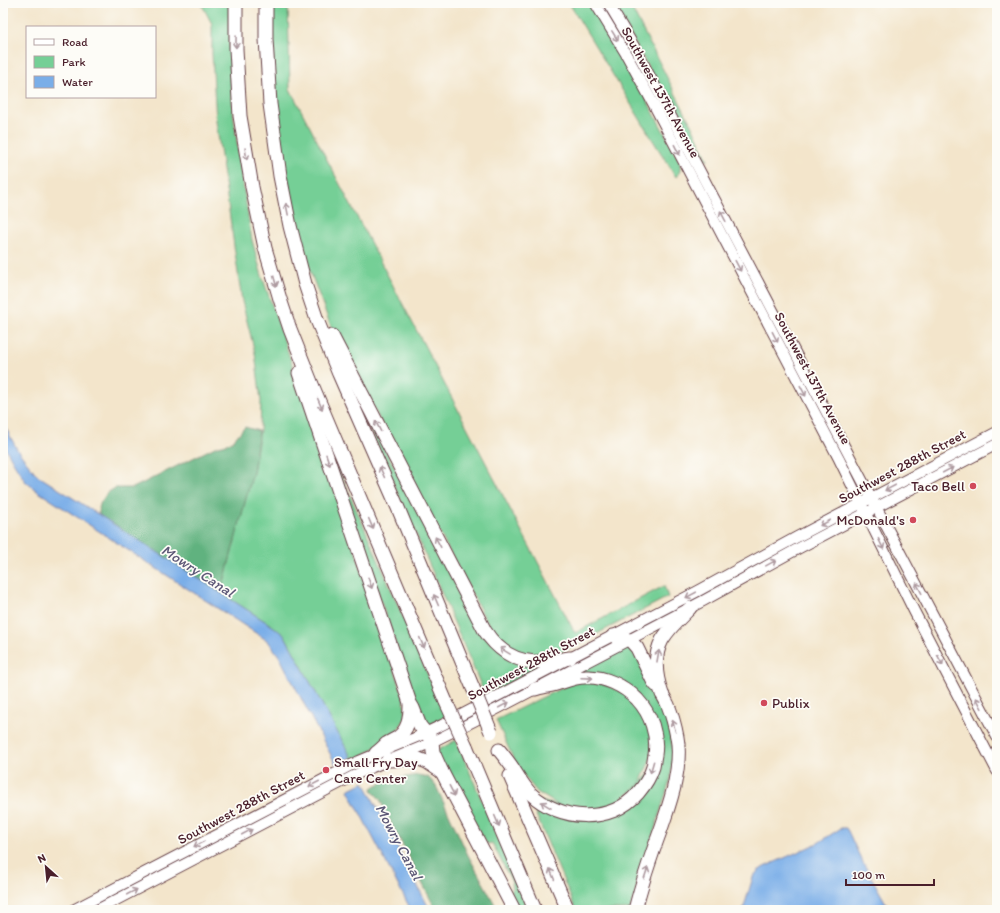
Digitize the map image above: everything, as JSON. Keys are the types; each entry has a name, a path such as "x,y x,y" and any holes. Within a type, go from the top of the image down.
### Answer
{"highway":[{"path":"236,3 236,49 240,116 248,166 265,248 280,299 313,387 535,910"},
{"path":"266,3 266,39 270,104 280,176 295,247 317,320 568,910"},
{"path":"295,247 306,268 328,329 490,640 514,657 525,660 534,662 570,658"},
{"path":"290,329 295,360 410,702 420,726 429,737 433,752 442,772 514,910"},
{"path":"662,694 656,666 658,652 662,640 690,608"},
{"path":"613,636 630,640 637,648 653,681 668,705 677,737 678,751 675,782 671,799 640,889 635,910"},
{"path":"499,750 531,794 557,811 581,816 592,816 606,813 616,810 636,796 643,787 653,768 656,741 652,722 642,705 633,696 624,688 607,680 586,677 572,679 535,689"},
{"path":"376,753 401,735 408,725 410,717 410,702"},
{"path":"388,760 419,759 427,762 442,772"}],"main road":[{"name":"Southwest 137th Avenue","path":"595,3 626,54 654,105 822,418 871,498 997,737"},
{"name":"Southwest 137th Avenue","path":"608,3 635,48 778,320 863,508 914,611 997,771"},
{"name":"Southwest 288th Street","path":"74,910 376,753 429,737 535,689 630,640 798,548 863,508 871,498 997,432"},
{"name":"Southwest 288th Street","path":"97,910 363,771 388,760 570,658 698,591 863,508 876,508 997,444"},
{"path":"977,733 986,739 997,760"}],"green space":[{"path":"201,3 229,3 230,67 233,111 252,240 262,276 404,698 406,718 391,738 353,761 285,636 274,627 221,593 253,472 260,430 261,401 255,353 242,301 216,121 212,54 212,24"},
{"path":"271,3 288,3 290,89 575,633 664,586 668,597 560,653 530,658 498,643 333,332 310,271 291,196 280,137 272,54"},
{"path":"569,3 591,3 620,50 680,162 679,172 676,177 654,142"},
{"path":"613,3 629,3 708,160 701,158 692,147"},
{"path":"343,369 482,634 543,666 485,695"},
{"path":"245,427 259,431 253,472 221,593 99,515 99,507 101,502 107,493 115,488 133,488 217,446 227,444"},
{"path":"326,442 446,717 424,727"},
{"path":"629,644 656,691 668,721 673,751 671,777 630,910 576,910 529,798 607,818 659,763 636,694 574,674"},
{"path":"592,680 628,694 649,724 652,756 640,783 616,804 594,811 563,808 537,792 517,767 496,720 576,681"},
{"path":"456,740 529,910 517,910 511,893 512,882 492,843 486,843 435,752"},
{"path":"418,775 428,777 436,786 468,855 498,910 436,910 380,799 373,792 372,788 388,781"}],"water":[{"path":"3,423 18,451 37,475 274,627 285,636 351,757 336,765 279,656 268,641 37,491 25,481 3,444"},
{"name":"Mowry Canal","path":"364,782 430,910 411,910 348,790"},
{"path":"841,828 846,828 848,831 861,859 887,905 888,910 743,910 753,877 758,871 818,843"}],"place":[{"name":"Taco Bell","path":"973,486"},
{"name":"McDonald's","path":"913,520"},
{"name":"Publix","path":"764,703"},
{"name":"Small Fry Day Care Center","path":"326,770"}]}
